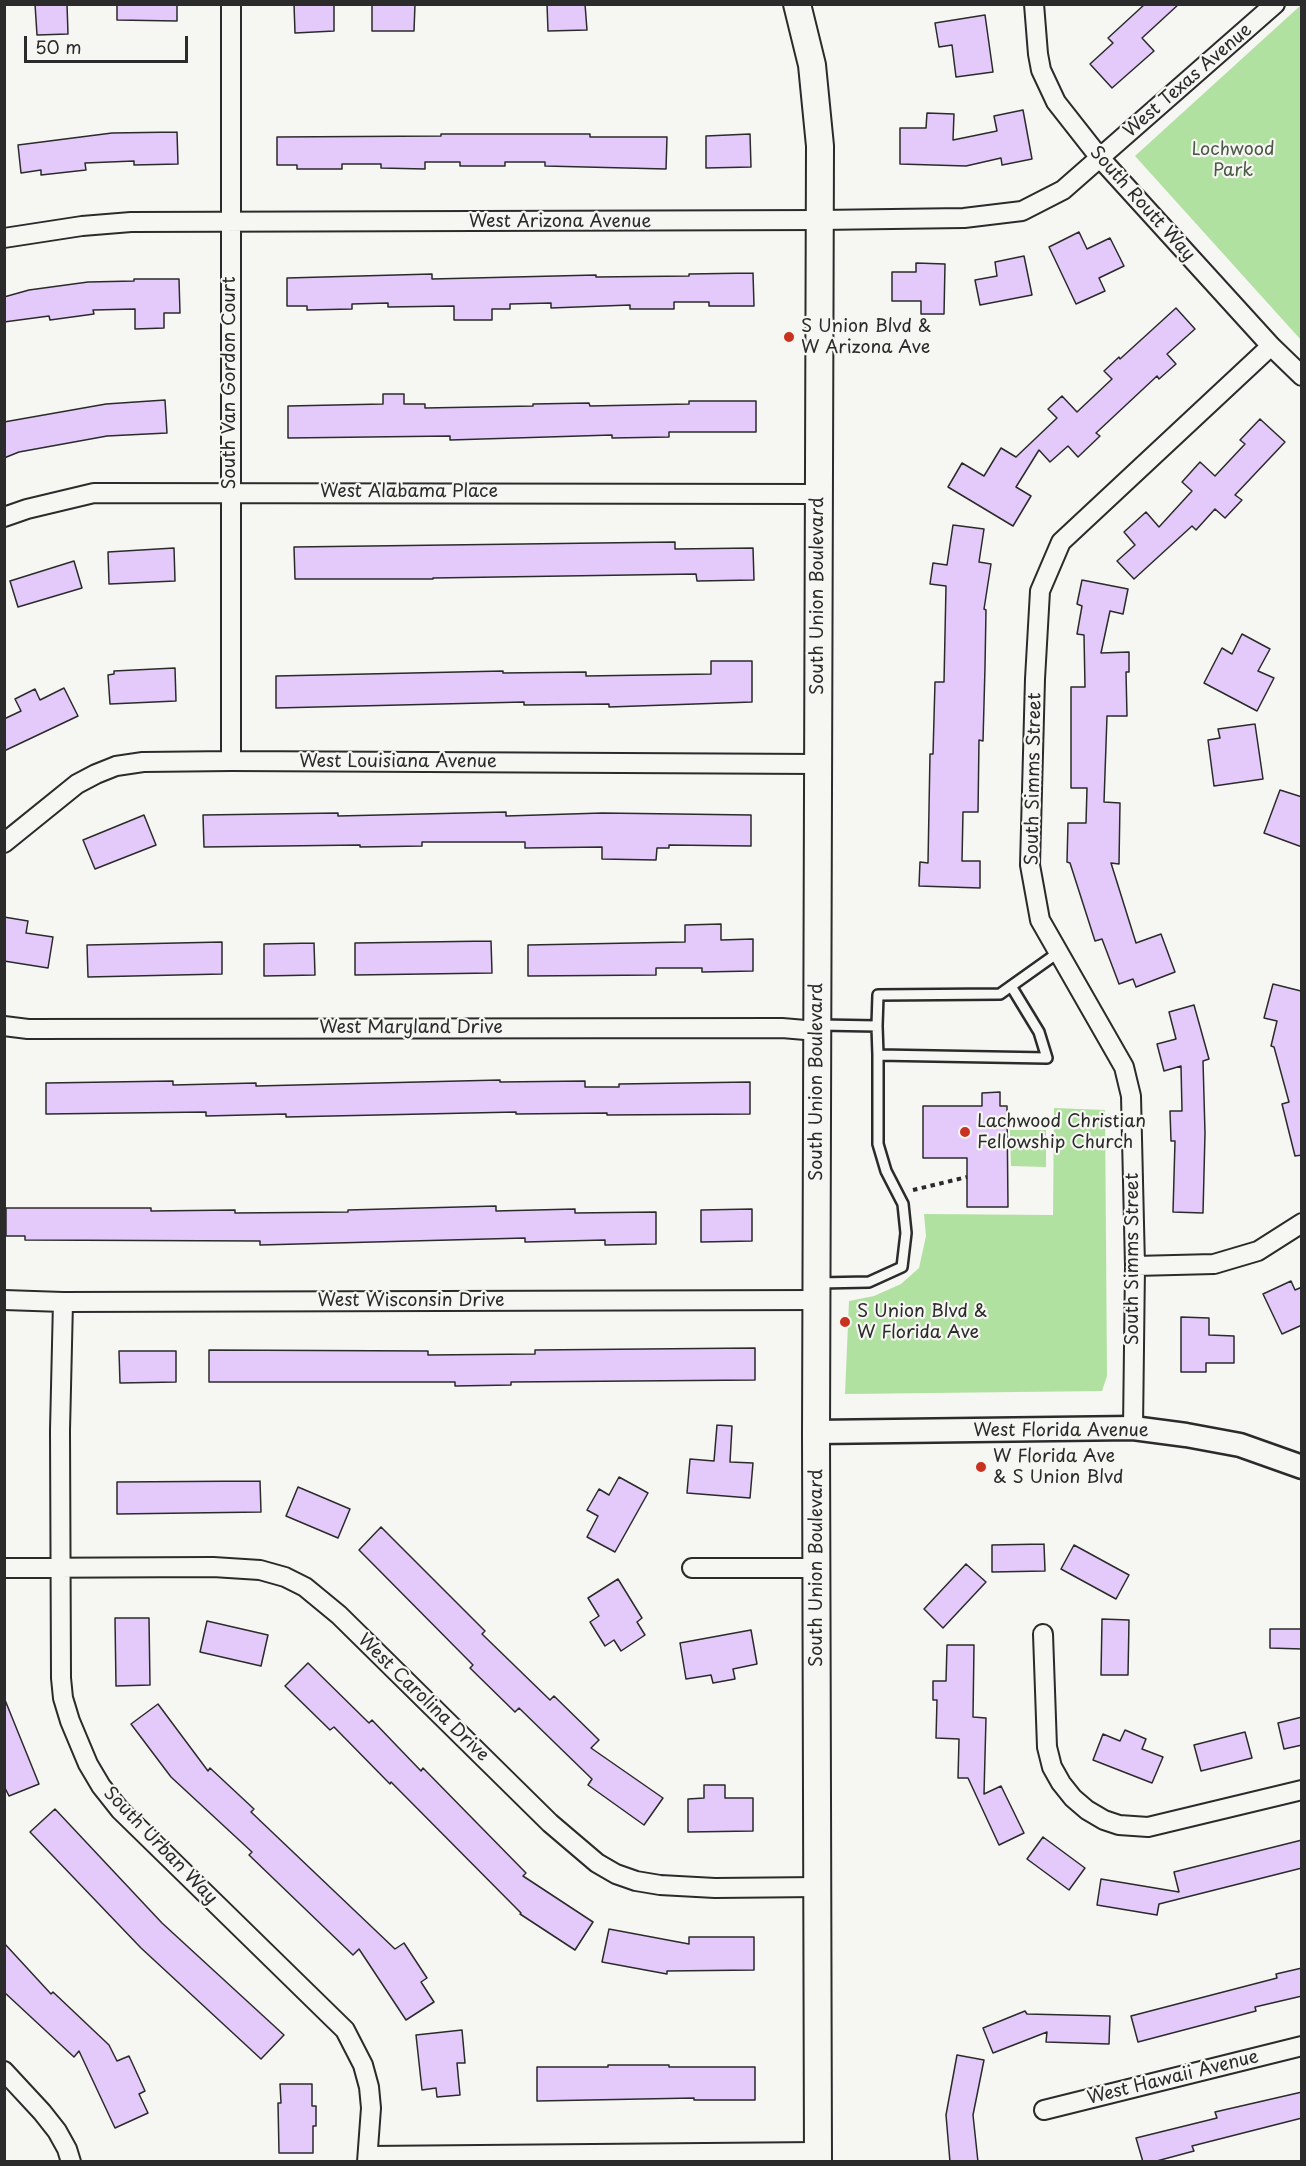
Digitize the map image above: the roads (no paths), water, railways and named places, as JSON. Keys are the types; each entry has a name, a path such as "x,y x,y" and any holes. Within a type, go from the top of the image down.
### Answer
{"main road":[{"name":"South Union Boulevard","path":"797,4 808,42 820,146 816,1432 818,2157"}],"street":[{"name":"South Van Gordon Court","path":"231,4 231,760"},
{"name":"South Routt Way","path":"1034,4 1041,70 1056,102 1100,158 1271,346 1302,376"},
{"name":"West Texas Avenue","path":"1100,158 1275,4"},
{"name":"West Arizona Avenue","path":"4,238 82,226 131,222 964,218 1022,211 1063,190 1100,158"},
{"name":"South Simms Street","path":"1133,1428 1135,1266 1131,1096 1124,1067 1040,920 1030,865 1040,591 1061,542 1271,346"},
{"name":"West Alabama Place","path":"4,517 27,509 94,493 818,494"},
{"name":"West Louisiana Avenue","path":"4,843 77,784 116,766 143,762 231,760 817,764"},
{"name":"West Maryland Drive","path":"4,1026 28,1029 817,1028"},
{"path":"1135,1266 1214,1263 1258,1251 1302,1224"},
{"name":"West Wisconsin Drive","path":"4,1300 63,1302 817,1292"},
{"name":"South Urban Way","path":"63,1302 60,1430 63,1698 88,1764 101,1786 120,1810 345,2030 363,2065 369,2087 371,2108 368,2159"},
{"name":"West Florida Avenue","path":"816,1432 1133,1428 1240,1445 1302,1467"},
{"name":"West Carolina Drive","path":"4,1568 222,1567 260,1570 285,1577 305,1587 339,1615 550,1823 597,1863 616,1874 636,1881 660,1885 714,1888 819,1887"},
{"path":"692,1568 817,1568"},
{"path":"1043,1634 1047,1747 1052,1767 1072,1798 1087,1810 1104,1820 1119,1825 1148,1827 1302,1790"},
{"name":"West Hawaii Avenue","path":"1044,2110 1302,2046"},
{"path":"4,2071 57,2130 71,2162"},
{"path":"368,2159 818,2157"}],"lane":[{"path":"817,1292 869,1282 902,1267 906,1233 903,1204 886,1171 878,1144 878,995 1000,994 1059,952"},
{"path":"878,1055 1047,1058 1039,1032 1011,986"},
{"path":"817,1028 877,1026"}],"place":[{"name":"S Union Blvd & W Arizona Ave","path":"789,337"},
{"name":"Lachwood Christian Fellowship Church","path":"965,1132"},
{"name":"S Union Blvd & W Florida Ave","path":"845,1322"},
{"name":"W Florida Ave & S Union Blvd","path":"981,1467"}],"park label":[{"name":"Lochwood Park","path":"1233,160"}]}
